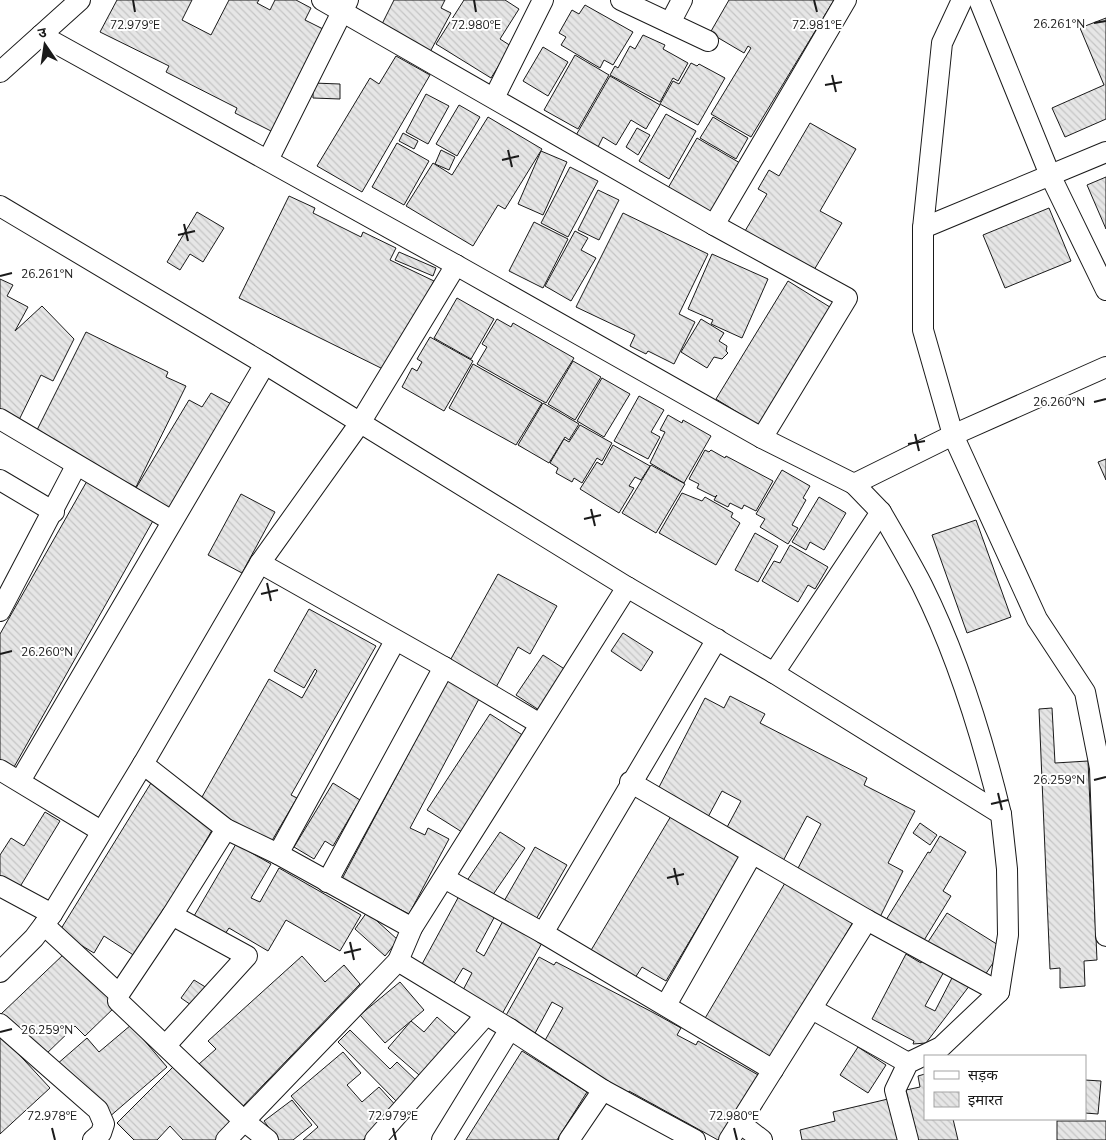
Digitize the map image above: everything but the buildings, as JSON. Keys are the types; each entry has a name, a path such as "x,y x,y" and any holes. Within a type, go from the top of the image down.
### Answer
{"street":[{"path":"0,72 80,0"},
{"path":"322,0 345,6 494,98 847,298 762,438"},
{"path":"494,98 543,0"},
{"path":"621,0 708,41"},
{"path":"670,23 682,0"},
{"path":"714,224 846,0"},
{"path":"962,0 942,42 923,228 923,330 948,438 1038,619 1085,692 1100,768 1106,936"},
{"path":"979,0 1050,175 1106,290"},
{"path":"268,160 345,6"},
{"path":"41,35 456,264 762,438 854,484 881,512 922,585 955,663 986,754 1002,814 1007,869 1008,935 999,992 940,1047 908,1063 895,1090 908,1140"},
{"path":"923,228 1106,152"},
{"path":"0,206 266,364 627,587 774,673 1002,814"},
{"path":"0,972 48,920 143,764 260,563 360,423 456,264"},
{"path":"20,782 266,364"},
{"path":"854,484 948,438 1106,367"},
{"path":"0,420 172,521"},
{"path":"2,602 54,512 76,466"},
{"path":"0,480 54,512"},
{"path":"774,673 881,512"},
{"path":"260,563 444,667 540,724"},
{"path":"226,1140 398,961 412,928 627,587"},
{"path":"543,933 630,782 717,639"},
{"path":"278,854 395,641"},
{"path":"326,882 444,667"},
{"path":"143,764 226,829 278,854 412,928"},
{"path":"0,770 101,831"},
{"path":"630,782 867,920 999,992"},
{"path":"226,829 119,994 118,1001 166,1044 244,1121 268,1140"},
{"path":"666,1005 752,854"},
{"path":"444,878 543,933 773,1070"},
{"path":"0,886 48,920 119,994"},
{"path":"166,1044 247,956 172,915"},
{"path":"729,1140 867,920"},
{"path":"398,961 510,1029 603,1090 687,1138"},
{"path":"812,1009 908,1063"},
{"path":"375,1140 486,1014"},
{"path":"0,1024 98,1110 104,1124 101,1133 93,1140"},
{"path":"442,1140 510,1029"},
{"path":"569,1140 603,1090"},
{"path":"740,1123 762,1140"}]}
